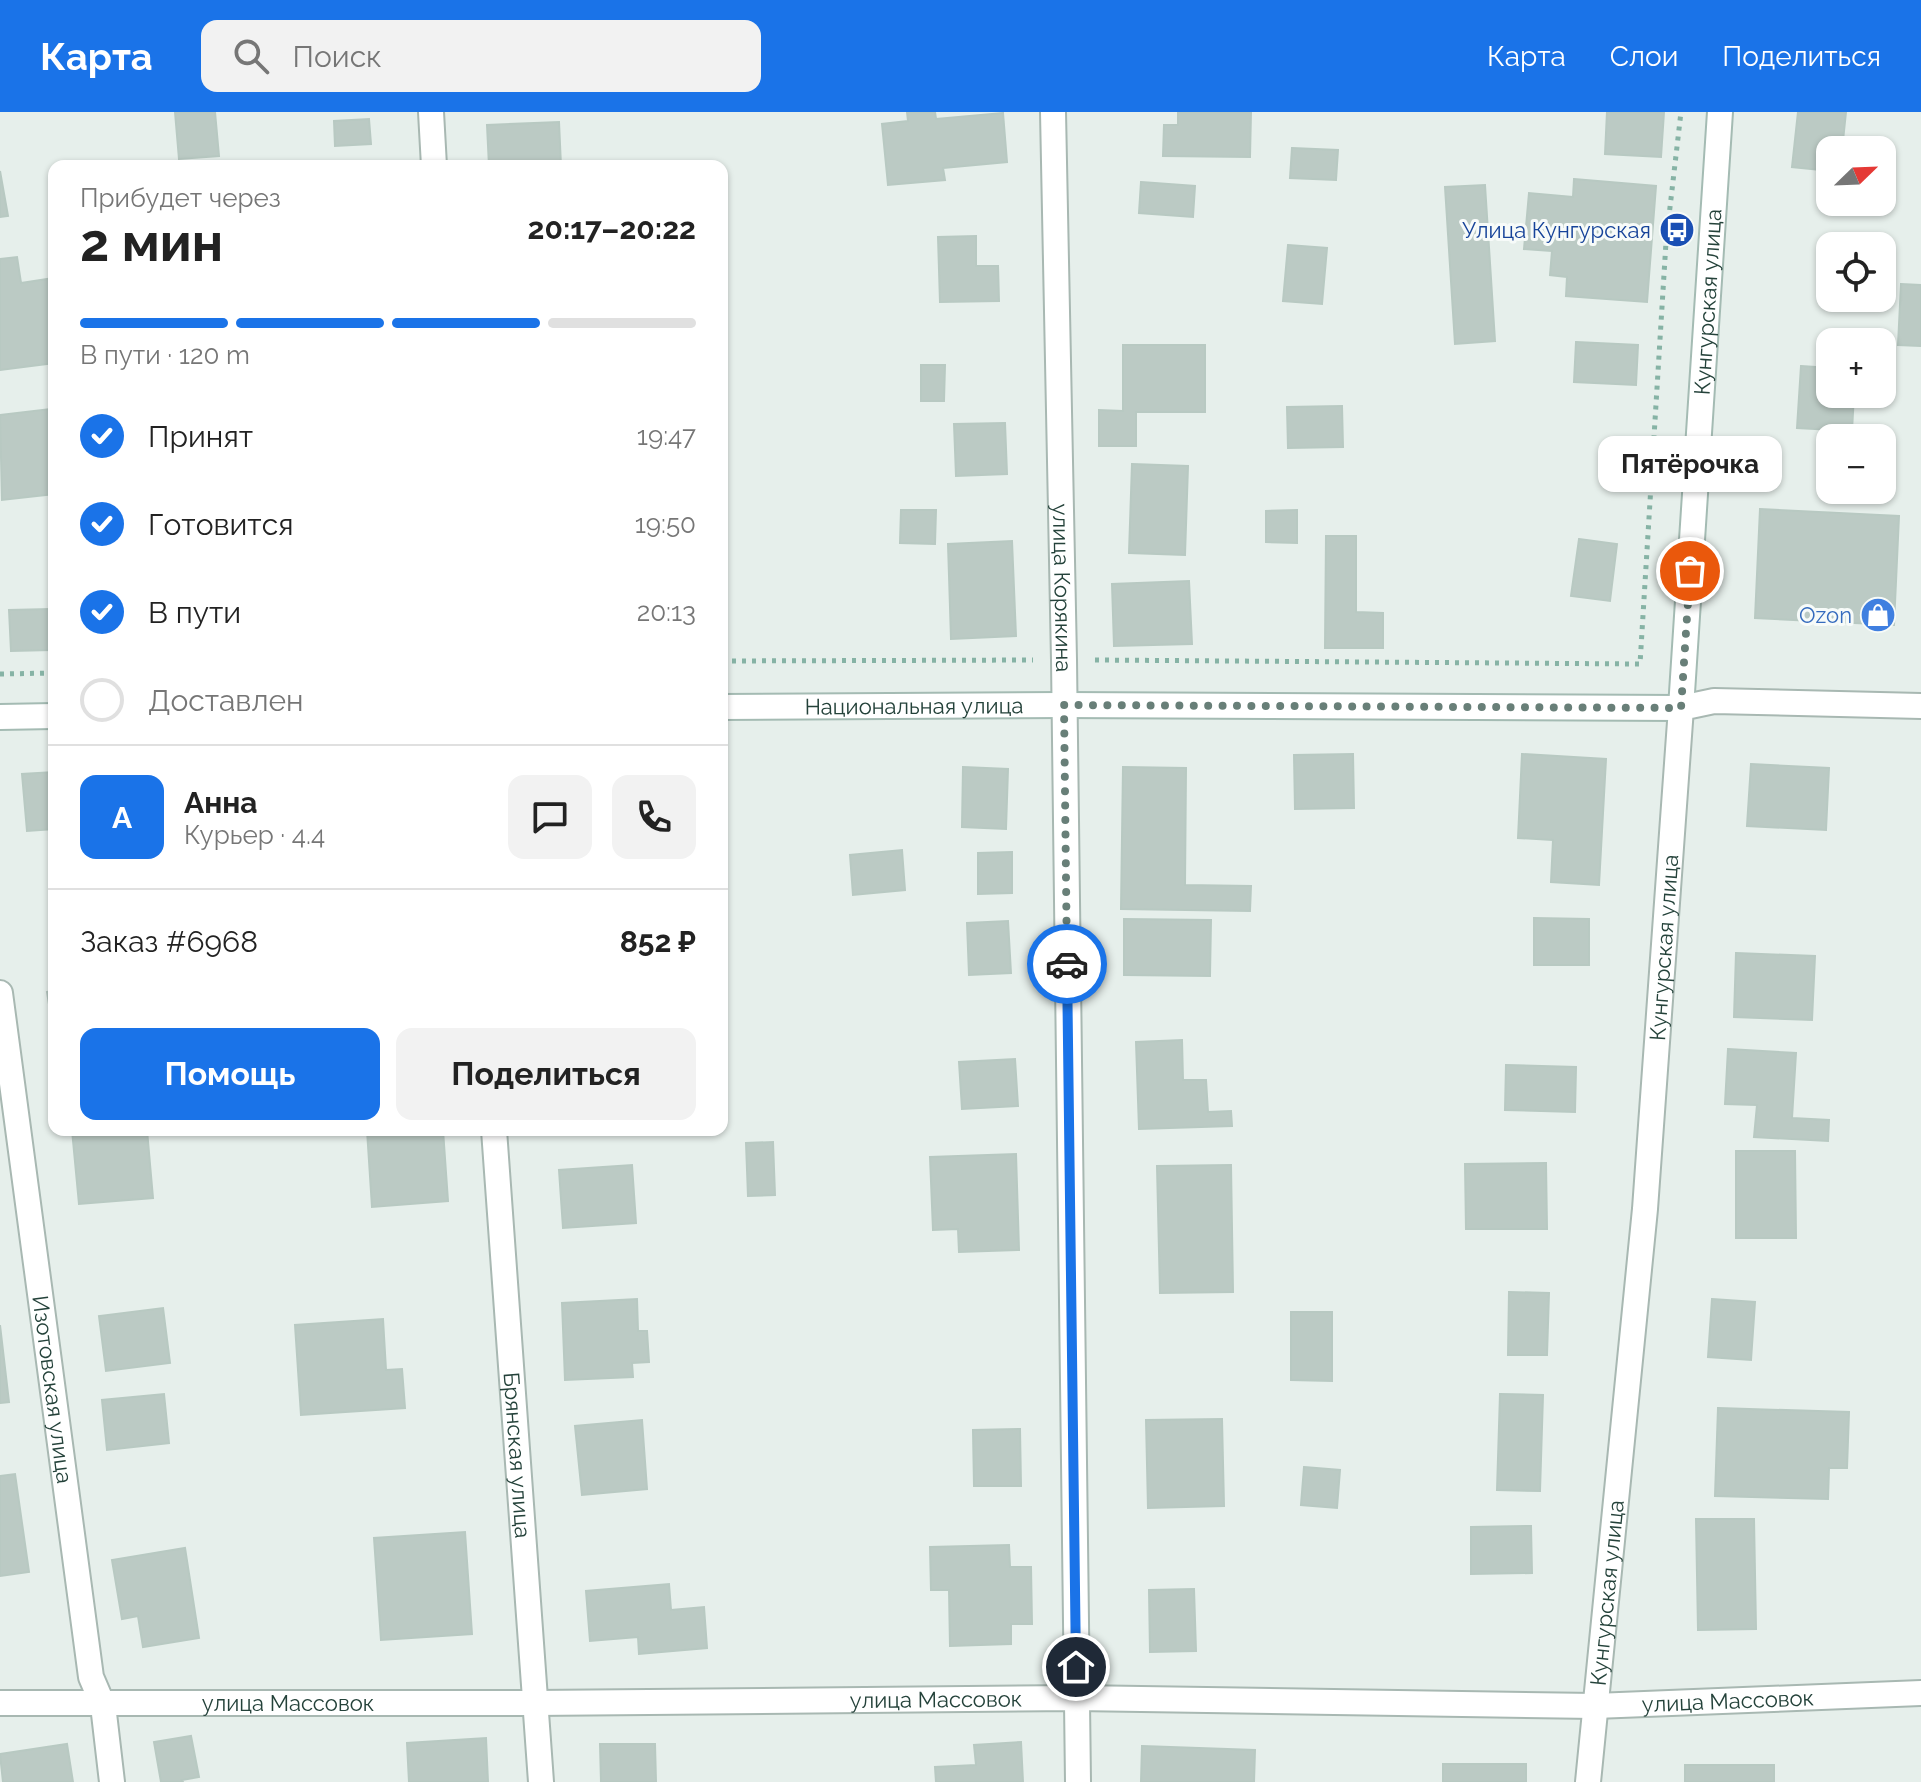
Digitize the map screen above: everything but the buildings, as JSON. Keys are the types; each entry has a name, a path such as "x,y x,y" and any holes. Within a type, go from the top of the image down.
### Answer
{"street":[{"path":"431,112 434,160"},
{"name":"улица Корякина","path":"1053,112 1064,660 1078,1782"},
{"name":"Кунгурская улица","path":"1588,1782 1645,1209 1720,112"},
{"name":"Национальная улица","path":"728,707 1681,708 1714,701 1921,706"},
{"path":"0,717 48,716"},
{"name":"Изотовская улица","path":"0,993 91,1677 103,1705 112,1782"},
{"name":"Брянская улица","path":"494,1136 541,1782"},
{"name":"улица Массовок","path":"0,1703 534,1703 1076,1698 1595,1706 1921,1693"}],"path":[{"path":"728,661 1640,664 1666,242 1681,112"},
{"path":"0,674 48,673"}],"way so far":[{"path":"1067,964 1064,705 1681,708 1690,571"}],"place":[{"name":"Улица Кунгурская","path":"1677,230"},
{"name":"Пятёрочка","path":"1690,571"},
{"name":"Ozon","path":"1878,615"}],"route":[{"path":"1067,964 1076,1667"}]}
